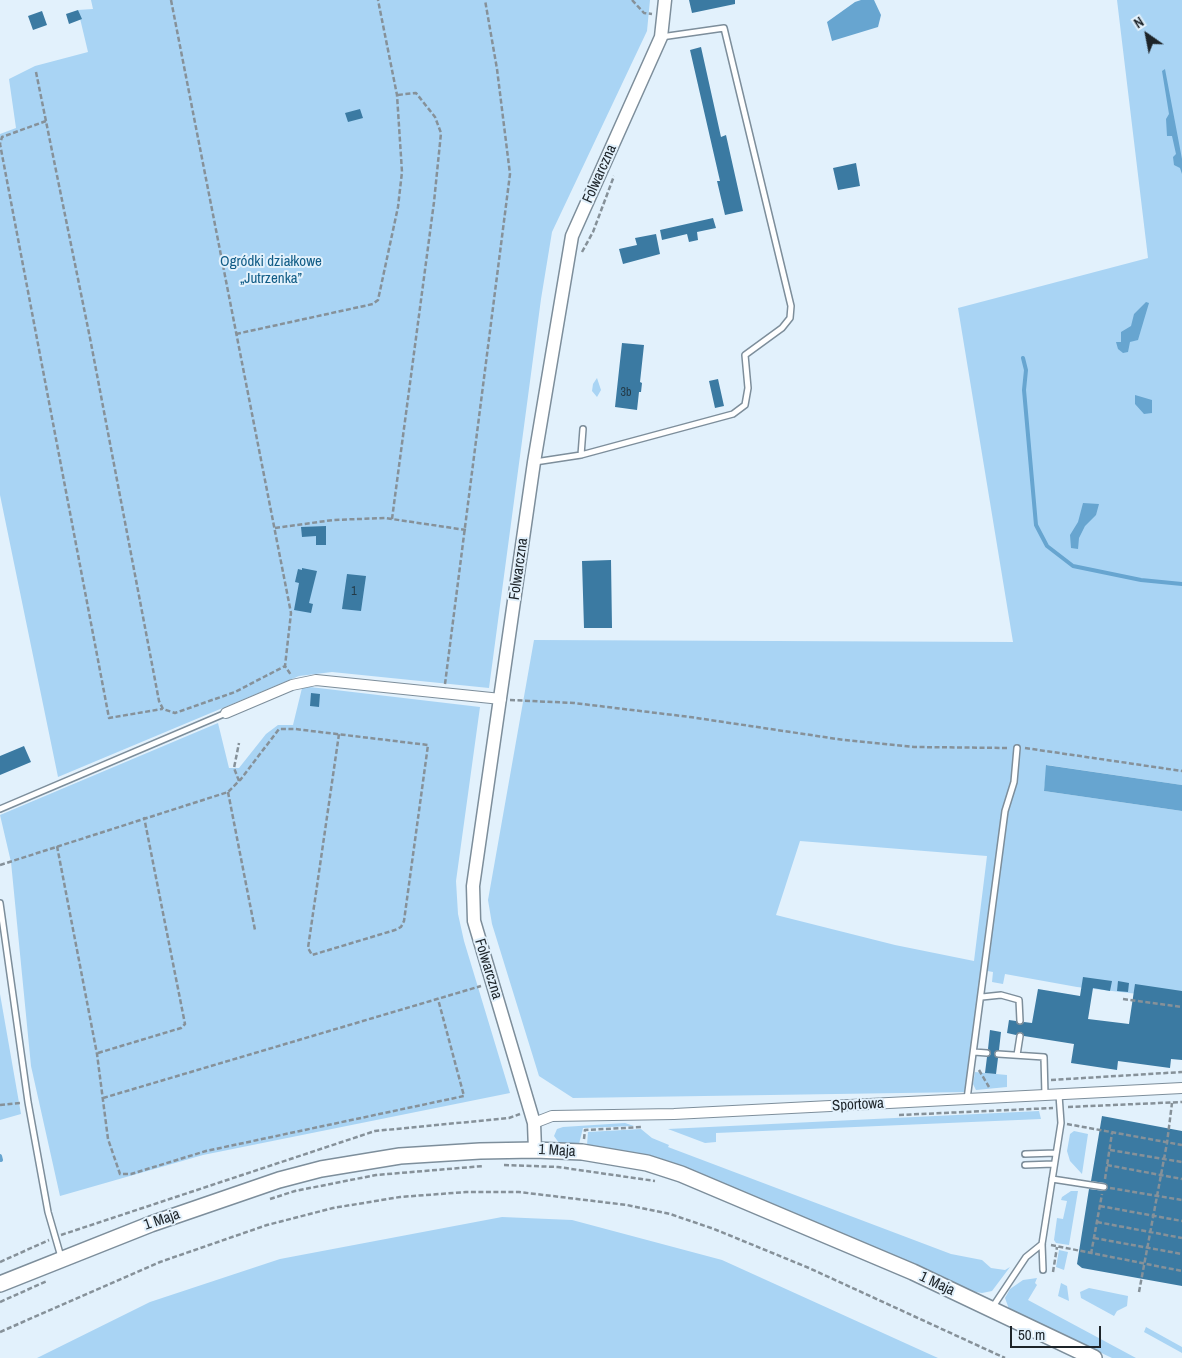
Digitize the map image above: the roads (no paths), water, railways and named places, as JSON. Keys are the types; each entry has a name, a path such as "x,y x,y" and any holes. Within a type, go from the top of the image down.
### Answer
{"main road":[{"name":"1 Maja","path":"0,1284 61,1258 178,1214 279,1180 321,1169 400,1156 535,1150 582,1152 647,1163 680,1174 843,1242 992,1309 1094,1358"}],"street":[{"name":"Folwarczna","path":"535,1150 534,1123 474,920 473,886 534,462 572,236 661,37 665,0"},
{"path":"226,713 295,684 316,680 501,700"},
{"name":"Sportowa","path":"534,1123 552,1116 674,1114 1182,1088"}],"lane":[{"path":"534,462 581,455 733,414 745,404 748,388 745,355 782,328 790,318 791,306 724,28 661,37"},
{"path":"581,455 584,429"},
{"path":"0,809 226,713"},
{"path":"967,1099 982,997 1005,811 1014,782 1016,748"},
{"path":"0,904 28,1102 48,1212 61,1258"},
{"path":"982,997 1001,994 1019,1000 1020,1021"},
{"path":"1017,1056 1020,1036"},
{"path":"974,1052 987,1052"},
{"path":"998,1054 1044,1057 1046,1095"},
{"path":"1043,1270 1042,1244 1061,1123 1059,1094"},
{"path":"1026,1154 1056,1153"},
{"path":"1025,1165 1054,1164"},
{"path":"1052,1179 1104,1187"},
{"path":"992,1309 1026,1257 1042,1244"}],"waterway":[{"path":"1023,358 1026,370 1024,390 1036,525 1047,546 1073,566 1141,580 1182,584"},
{"path":"0,1156 1,1160"}],"park label":[{"name":"Ogródki działkowe „Jutrzenka”","path":"271,270"}]}
